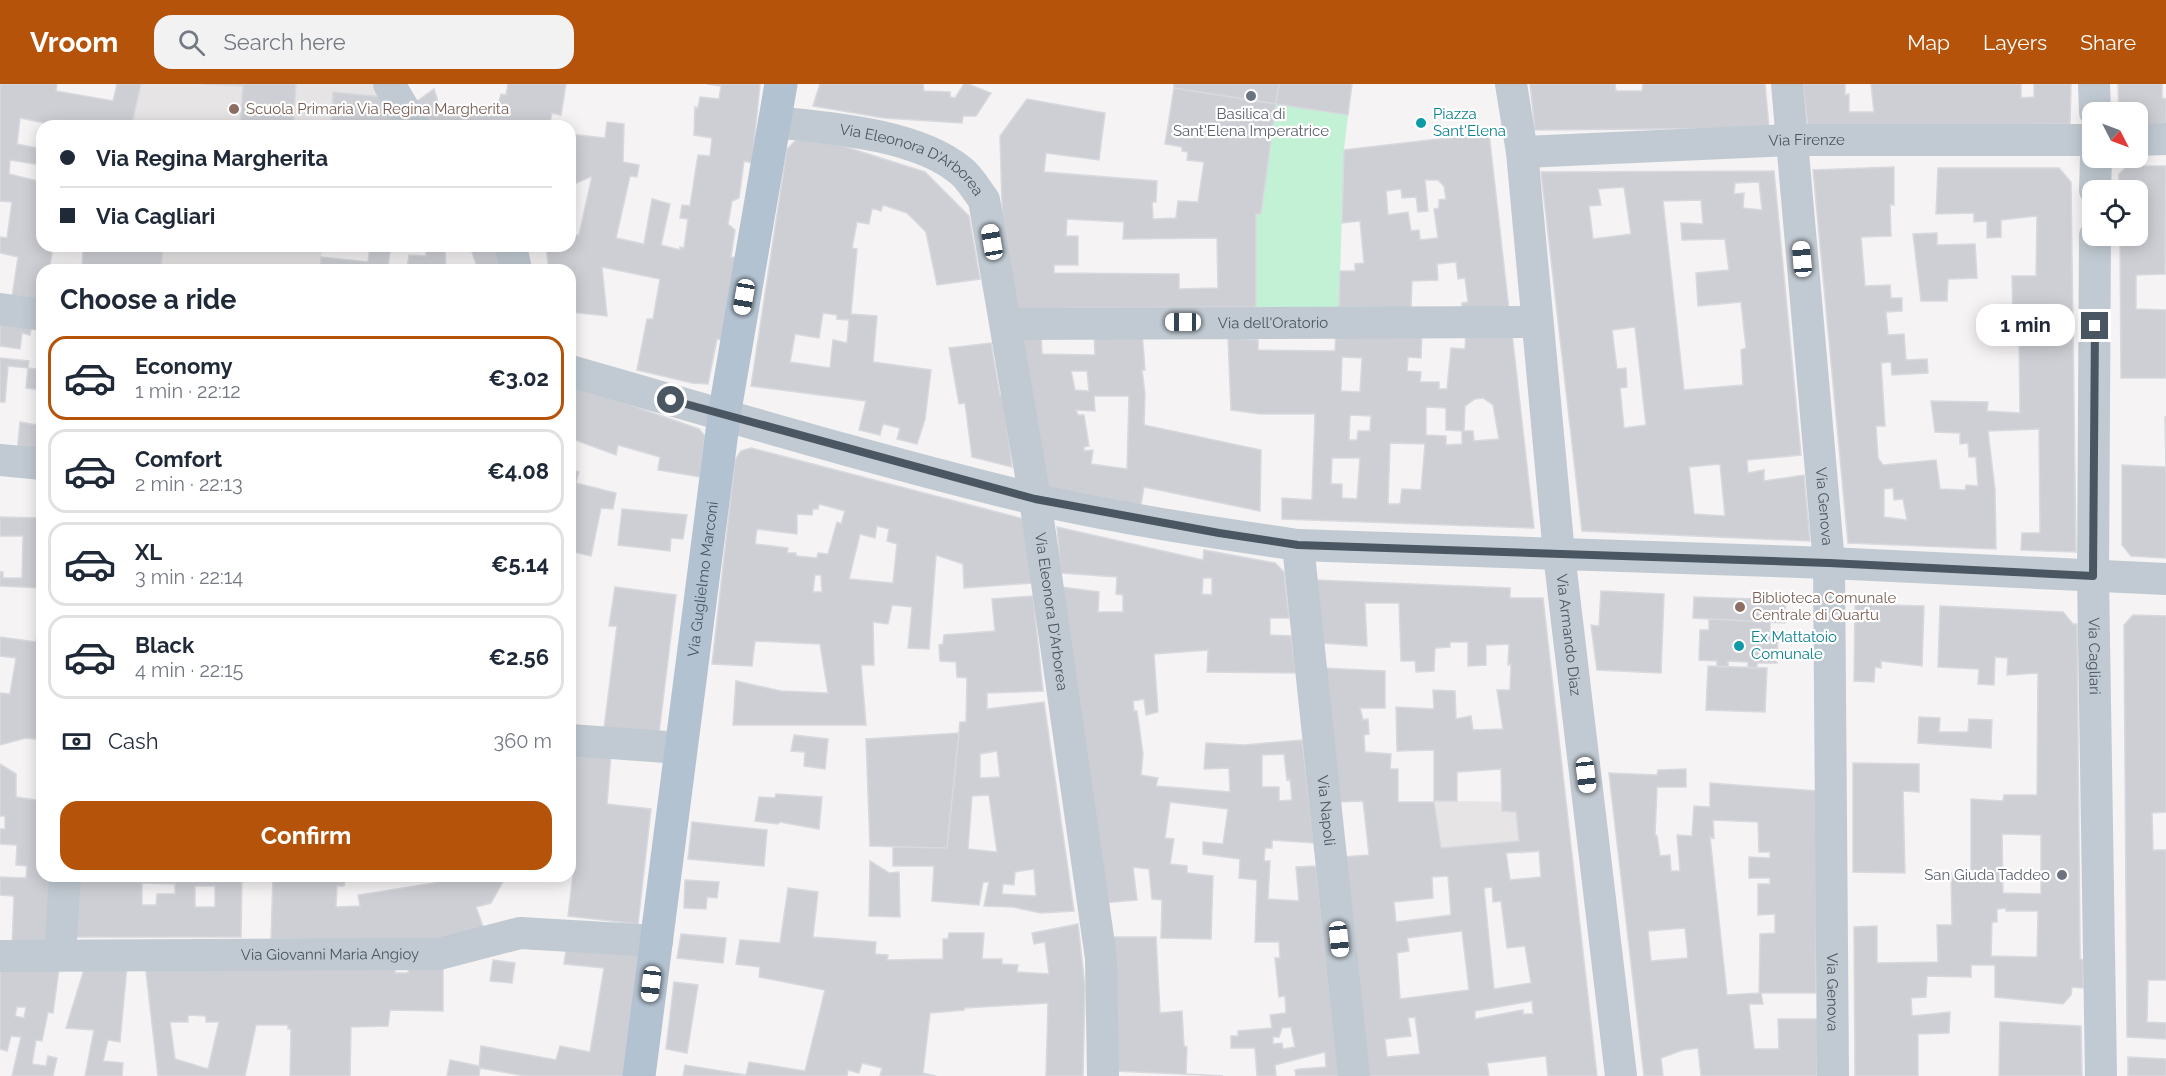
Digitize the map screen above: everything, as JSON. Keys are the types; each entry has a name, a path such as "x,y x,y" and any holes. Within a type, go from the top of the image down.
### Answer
{"main road":[{"name":"Via Guglielmo Marconi","path":"639,1076 724,416 781,84"}],"street":[{"path":"389,84 410,120"},
{"name":"Via Armando Diaz","path":"1511,84 1522,152 1559,554 1622,1076"},
{"name":"Via Genova","path":"1787,84 1829,563 1833,1076"},
{"path":"2094,84 2095,102"},
{"name":"Via Eleonora D'Arborea","path":"774,122 878,135 934,155 962,171 984,200 1007,324 1035,499 1101,958 1103,1076"},
{"path":"2148,140 2166,139"},
{"name":"Via Firenze","path":"1522,152 1792,140 2082,140"},
{"name":"Via Cagliari","path":"2095,246 2093,576 2101,1076"},
{"path":"0,309 36,314"},
{"name":"Via dell'Oratorio","path":"1007,324 1537,322"},
{"path":"576,373 724,416 1035,499 1298,545 1829,563 2166,579"},
{"path":"0,460 36,463"},
{"name":"Via Napoli","path":"1298,545 1354,1076"},
{"path":"576,740 680,748"},
{"path":"60,955 64,882"},
{"name":"Via Giovanni Maria Angioy","path":"0,956 439,954 520,933 657,941"}],"shaded area":[{"name":"Scuola Primaria Via Regina Margherita","path":"141,84 377,84 384,97 333,92 331,120 133,120"},
{"path":"162,252 322,252 320,264 162,264"},
{"path":"1434,801 1566,802 1571,848 1519,854 1519,852 1507,853 1508,867 1444,876"}],"green space":[{"path":"1276,104 1348,115 1344,150 1339,307 1256,307 1256,214 1261,213"}],"building":[{"path":"0,84 57,84 56,91 113,101 117,84 141,84 133,120 36,121 20,118 17,144 36,148 36,164 10,160 9,174 36,181 36,252 52,252 50,264 36,264 36,301 12,297 18,257 0,253 0,237 7,238 12,202 0,201"},
{"path":"203,84 296,84 293,120 240,120 243,86"},
{"path":"508,84 566,84 561,115 552,113 550,120 422,120 413,104 434,89 440,108 496,112 501,94 506,95"},
{"path":"707,84 760,84 752,163 744,161 739,198 732,201 728,224 735,230 731,257 738,258 726,341 717,339 708,384 692,383 637,370 647,319 653,319 660,279 602,267 607,316 576,313 576,264 548,264 547,252 576,252 576,235 579,235 592,176 576,183 576,135 605,138 607,122 624,124 623,162 639,165 637,177 630,176 616,238 644,244 652,199 670,204 661,245 680,250 680,247 684,248 688,219 680,218 682,205 690,206 698,155 710,156 712,138 694,135 695,107 698,108 700,97 719,99 721,86"},
{"path":"820,84 923,84 924,91 950,92 950,97 955,98 964,84 968,84 991,93 976,116 963,116 962,123 884,118 813,106"},
{"name":"Basilica di Sant'Elena Imperatrice","path":"1174,84 1279,84 1276,104 1174,88"},
{"path":"1279,84 1352,84 1348,115 1276,104"},
{"path":"1530,84 1615,84 1616,91 1642,91 1643,84 1765,84 1769,128 1535,130"},
{"path":"1803,84 1845,84 1845,95 1849,94 1849,112 1874,112 1871,84 2021,84 2021,98 2034,97 2034,84 2071,84 2070,124 1808,128"},
{"path":"2118,84 2162,84 2162,98 2166,99 2166,124 2148,125 2148,102 2119,102"},
{"path":"1174,88 1276,104 1261,214 1256,214 1256,307 1072,308 1011,311 1003,237 1000,136 1027,99 1105,113 1099,160 1046,153 1044,172 1157,181 1156,202 1152,202 1153,219 1176,218 1178,201 1198,202 1204,162 1187,160 1188,152 1182,151 1182,147 1165,144","holes":["1067,219 1124,222 1123,239 1217,238 1218,288 1179,289 1179,274 1054,273 1054,265 1078,265 1078,236 1066,236"]},
{"path":"333,92 384,97 397,120 331,120"},
{"path":"1489,133 1509,310 1462,310 1462,303 1468,302 1465,278 1458,279 1456,262 1437,264 1438,280 1412,281 1411,308 1339,307 1340,271 1355,271 1355,264 1364,263 1360,221 1342,223 1344,150","holes":["1425,180 1438,180 1444,186 1446,199 1439,200 1439,208 1434,209 1438,238 1420,240 1419,230 1411,231 1408,212 1388,215 1386,191 1401,189 1402,198 1416,197 1418,212 1428,211"]},
{"path":"796,140 827,141 925,172 969,216 980,279 937,285 926,232 907,213 883,205 881,211 872,208 869,224 857,222 852,248 857,249 851,314 877,316 873,362 931,370 925,419 917,444 897,439 900,428 883,424 880,435 859,430 866,401 751,386 787,149","holes":["823,313 837,315 837,319 849,320 847,343 833,340 830,368 790,362 795,334 819,338"]},
{"path":"2166,166 2165,274 2136,275 2136,309 2166,310 2166,378 2121,378 2120,246 2148,246 2148,180 2119,180 2119,174 2125,168"},
{"path":"1894,167 1894,205 1890,204 1891,236 1861,237 1865,286 1890,285 1891,298 1902,298 1902,311 1886,312 1888,335 1904,334 1906,360 1927,359 1928,373 1892,375 1891,362 1881,363 1885,426 1876,426 1878,458 1883,465 1936,460 1940,489 1965,490 1966,485 1978,486 1976,457 1969,457 1968,443 1960,444 1960,433 1935,432 1931,401 1988,402 1987,411 2020,413 2019,339 1985,339 1985,316 2013,317 2012,276 2036,276 2037,216 2001,220 2001,237 1987,238 1987,221 1974,222 1974,213 1936,214 1938,168 2059,168 2071,182 2076,552 2021,550 2022,533 2040,533 2039,429 1988,431 1995,490 1996,549 1848,543 1813,170","holes":["1893,488 1894,500 1903,499 1907,520 1884,517 1884,489"]},
{"path":"1774,171 1801,455 1747,460 1748,473 1764,470 1764,481 1804,475 1810,541 1582,531 1541,172","holes":["1759,182 1762,210 1743,208 1744,193 1734,194 1735,183","1624,187 1631,234 1593,239 1589,206 1601,205 1598,189","1701,200 1703,224 1681,223 1682,240 1725,239 1729,270 1696,273 1698,306 1741,302 1746,348 1741,350 1743,385 1684,390 1663,201","1635,327 1646,425 1624,428 1620,388 1627,387 1626,368 1617,369 1612,330","1720,464 1725,516 1694,514 1689,467"]},
{"path":"1937,233 1937,245 1975,244 1977,278 1948,279 1947,301 1921,301 1913,234"},
{"path":"83,252 162,252 162,264 82,264"},
{"path":"369,252 390,252 388,264 320,264 321,257 368,262"},
{"path":"426,252 445,252 446,264 408,264 409,255 426,256"},
{"path":"472,252 499,252 504,264 476,264"},
{"path":"0,318 32,323 30,335 22,333 20,349 0,346"},
{"path":"1336,330 1422,331 1421,358 1408,357 1407,371 1421,372 1420,382 1439,382 1439,389 1447,389 1451,348 1465,349 1466,333 1512,333 1534,528 1282,519 1282,498 1312,500 1315,414 1260,414 1231,410 1228,337 1258,340 1258,350 1335,351","holes":["1342,357 1362,358 1360,392 1341,391","1483,398 1493,405 1499,439 1474,441 1473,431 1464,431 1465,406 1475,399","1426,407 1446,408 1446,430 1462,431 1462,444 1446,445 1446,436 1426,435","1350,415 1371,416 1370,431 1358,431 1357,440 1349,440","1390,443 1425,444 1421,490 1402,489 1400,504 1388,504","1332,458 1360,458 1357,499 1342,498 1342,484 1331,484"]},
{"path":"1094,331 1142,332 1145,370 1142,370 1145,394 1144,425 1261,450 1260,511 1144,487 1140,510 1042,496 1014,334 1041,333 1042,354 1095,355","holes":["1071,371 1087,371 1089,391 1075,390","1094,396 1129,396 1127,469 1091,464 1093,450 1084,451 1084,447 1089,446 1084,415 1078,415 1076,410 1095,411"]},
{"path":"991,343 1000,395 1003,395 1012,467 972,457 965,403 959,404 949,348"},
{"path":"0,358 29,361 28,368 8,366 5,402 0,402"},
{"path":"28,368 36,369 36,389 26,388"},
{"path":"576,386 699,429 705,436 700,477 658,470 660,457 618,445 616,455 576,440"},
{"path":"2165,417 2166,417 2166,467"},
{"path":"20,422 36,425 36,454 17,452"},
{"path":"751,448 1024,519 1032,583 964,588 963,564 936,555 929,649 908,648 912,607 892,605 888,624 873,622 874,665 861,665 866,725 733,725 736,681 781,691 828,693 820,644 755,641 752,666 712,664 735,460 741,451","holes":["819,504 845,511 841,524 837,522 828,554 818,553 817,558 796,556 796,553 787,553 788,548 755,544 757,529 797,534 797,514 812,515 813,509 818,509","877,526 889,529 887,541 897,544 893,583 849,579 860,534 875,538","815,575 821,575 822,592 813,592"]},
{"path":"2122,465 2166,467 2166,558 2131,556 2122,545"},
{"path":"576,483 616,493 613,509 601,508 591,556 576,552"},
{"path":"622,509 687,515 683,539 671,538 670,551 618,545"},
{"path":"0,517 36,518 36,588 0,586 0,572 3,572 3,578 22,578 23,536 0,536"},
{"path":"1057,527 1203,560 1204,550 1275,563 1284,572 1289,618 1270,618 1270,635 1291,636 1296,673 1207,672 1208,650 1154,654 1158,712 1146,715 1144,699 1133,701 1134,711 1137,711 1143,754 1141,775 1158,778 1156,786 1230,792 1229,768 1204,769 1206,743 1244,745 1302,740 1314,843 1272,840 1272,848 1265,848 1264,861 1270,861 1268,899 1299,901 1296,867 1316,866 1339,1076 1296,1076 1295,1070 1326,1067 1325,1052 1275,1065 1276,1076 1257,1076 1255,1048 1231,1048 1231,1036 1238,1036 1238,1031 1272,1028 1270,1015 1286,1013 1285,996 1279,997 1275,958 1280,958 1279,942 1255,942 1257,880 1239,878 1240,859 1203,854 1203,842 1223,844 1228,809 1170,802 1165,838 1174,839 1170,864 1187,866 1187,873 1213,876 1211,939 1161,938 1162,900 1152,899 1149,869 1133,867 1137,900 1103,903 1062,587 1099,592 1098,612 1123,612 1123,595 1116,594 1117,577 1061,573","holes":["1203,578 1212,578 1212,595 1202,594","1284,754 1292,800 1279,801 1279,787 1262,787 1262,755","1291,1027 1295,1047 1283,1049 1282,1043 1273,1044 1273,1037 1279,1037 1282,1028"]},
{"path":"1315,580 1510,588 1510,598 1543,598 1597,1076 1548,1076 1546,1056 1487,1063 1489,1076 1367,1076 1342,857 1369,855 1363,801 1336,802 1322,668 1385,671 1385,708 1360,708 1363,720 1368,719 1369,734 1364,735 1365,752 1391,754 1390,769 1398,769 1398,802 1434,802 1441,848 1519,841 1516,812 1502,811 1501,769 1457,772 1457,801 1434,801 1434,750 1397,751 1396,707 1434,709 1433,690 1455,691 1456,719 1471,716 1473,730 1503,729 1497,690 1510,690 1509,644 1486,645 1486,665 1468,666 1468,642 1450,642 1450,647 1435,648 1434,671 1416,672 1415,661 1401,661 1399,603 1365,603 1367,646 1319,643","holes":["1539,851 1541,877 1510,880 1506,853","1448,876 1451,915 1396,922 1394,902 1433,898 1432,877","1492,887 1493,902 1501,901 1507,948 1525,946 1531,983 1494,989 1484,888","1462,931 1469,990 1400,999 1397,953 1409,951 1407,938","1532,1001 1533,1014 1523,1014 1523,1010 1475,1019 1475,1011","1415,1017 1420,1054 1387,1057 1385,1039 1411,1036 1408,1018"]},
{"path":"615,587 676,595 659,733 604,728 617,626 609,626"},
{"path":"1601,591 1664,594 1661,673 1597,670 1591,625 1599,626"},
{"path":"1033,596 1043,691 987,693 987,709 1044,702 1074,911 1041,913 1013,907 984,906 989,882 983,882 979,905 932,901 934,866 893,866 893,847 947,848 960,722 966,722 967,678 957,677 956,662 940,661 939,645 943,644 944,635 995,631 992,599","holes":["997,751 1000,777 980,778 980,754","989,795 997,852 968,849 972,796","1034,869 1036,896 1002,894 1003,884 1014,885 1015,872"]},
{"path":"1694,597 1786,600 1785,623 1693,618"},
{"path":"1855,604 1924,606 1922,666 1881,661 1881,668 1875,667 1874,682 1854,681"},
{"path":"1940,606 2063,612 2073,624 2077,624 2080,959 2083,960 2083,988 2072,987 2071,995 2063,1004 1995,997 1995,965 1971,965 1971,977 1927,976 1926,997 1911,998 1912,1016 1950,1012 1949,1033 1918,1034 1918,1076 1855,1076 1854,927 1877,926 1877,963 1938,962 1937,925 1952,925 1951,873 1971,874 1971,799 2003,801 2004,795 2037,795 2038,673 2007,675 2008,658 1995,657 1994,685 1978,684 1979,669 1938,667","holes":["2002,834 2041,835 2041,894 2003,893","2006,908 2006,911 2038,911 2037,957 1991,956 1992,922 1997,922 1997,909"]},
{"path":"2133,615 2166,616 2166,812 2152,813 2153,850 2166,850 2166,980 2148,980 2147,1022 2166,1023 2166,1039 2127,1037 2124,625"},
{"name":"Ex Mattatoio Comunale","path":"1709,619 1770,622 1770,631 1778,632 1777,663 1757,663 1757,668 1748,668 1748,662 1728,661 1728,667 1717,667 1717,661 1699,660 1700,630 1709,630"},
{"path":"0,637 36,642 36,739 26,738 0,745 0,693 10,694 16,658 0,656"},
{"path":"1708,666 1767,668 1765,712 1706,710"},
{"path":"1919,717 1940,718 1939,732 1968,732 1969,719 1992,720 1991,748 1918,743"},
{"path":"959,733 947,848 870,846 866,739"},
{"path":"794,735 828,739 825,769 804,766 805,752 791,751"},
{"path":"576,749 611,754 607,804 651,809 638,924 568,916 572,882 576,882"},
{"path":"1853,763 1919,764 1919,792 1903,791 1905,873 1853,872"},
{"path":"0,764 16,774 16,797 36,800 36,882 51,882 46,948 12,947 14,896 0,895 0,877 26,878 27,866 16,865 17,845 0,844 0,829 5,829 5,816 0,816"},
{"path":"1686,769 1686,787 1657,787 1655,835 1660,856 1670,855 1671,871 1680,871 1677,835 1692,836 1694,806 1710,807 1710,783 1817,791 1816,993 1761,993 1763,1004 1749,1004 1754,1049 1779,1049 1778,1019 1818,1019 1817,1076 1701,1076 1698,1048 1683,1050 1661,1058 1663,1076 1644,1076 1609,773 1657,775 1658,770","holes":["1713,820 1758,822 1759,852 1770,852 1770,858 1749,857 1749,878 1770,878 1770,884 1758,884 1758,915 1775,914 1775,933 1760,934 1759,993 1727,995 1710,837 1714,838","1685,928 1688,958 1651,961 1648,931"]},
{"path":"776,794 822,797 819,829 780,822 778,824 755,821 759,797 775,798"},
{"path":"692,822 767,830 764,866 688,859"},
{"path":"870,861 889,873 899,872 900,917 869,916"},
{"path":"685,880 719,882 717,898 707,897 706,909 684,908"},
{"path":"79,882 242,882 241,937 75,937","holes":["142,883 175,884 175,894 157,894 156,905 142,905","195,886 215,886 215,907 195,907"]},
{"path":"273,882 345,882 344,886 337,886 336,907 360,906 358,895 436,882 503,882 491,903 476,907 485,932 451,942 271,939"},
{"path":"788,888 818,892 813,937 876,942 875,954 888,955 887,960 943,959 943,939 948,939 949,933 984,933 982,959 1002,959 1002,964 1018,965 1017,972 1049,974 1045,942 1034,944 1032,933 1078,924 1085,987 1083,1076 1046,1076 1048,1003 964,1008 964,1010 930,1013 923,1073 936,1076 880,1076 882,1068 862,1063 859,1073 848,1070 847,1076 683,1076 685,1065 746,1075 749,1062 805,1071 825,990 759,977 760,967 736,964 740,940 780,943"},
{"path":"681,934 726,938 723,963 677,958"},
{"path":"1107,937 1156,937 1160,1013 1182,1011 1184,1046 1187,1047 1186,1074 1223,1076 1116,1071"},
{"path":"567,944 642,954 625,1076 525,1076 480,1068 479,1076 447,1076 450,1060 479,1066 481,1046 556,1060 560,1046 590,1052 604,968 564,964"},
{"path":"493,960 515,963 512,983 490,981"},
{"path":"145,963 395,966 395,973 408,973 409,966 443,968 443,1011 390,1010 388,1026 351,1027 350,1076 290,1076 291,1029 288,1029 288,1025 256,1025 245,1076 158,1076","holes":["188,1015 206,1016 206,1022 219,1022 208,1069 175,1059 170,1022 188,1022"]},
{"path":"85,966 127,966 120,1042 108,1040 103,1061 123,1063 122,1076 85,1076 94,1030 66,1028"},
{"path":"0,969 59,969 53,1013 48,1012 42,1041 36,1040 32,1064 46,1066 48,1056 57,1058 53,1076 12,1076 21,1037 11,1036 7,1051 0,1049","holes":["17,1007 26,1007 24,1018 15,1016"]},
{"path":"674,982 698,985 687,1053 666,1049"},
{"path":"2000,1022 2081,1026 2082,1076 1999,1076"},
{"path":"2128,1057 2166,1059 2166,1076 2128,1076"}],"place":[{"name":"Basilica di Sant'Elena Imperatrice","path":"1251,96"},
{"name":"Scuola Primaria Via Regina Margherita","path":"234,109"},
{"name":"Piazza Sant'Elena","path":"1421,123"},
{"name":"Biblioteca Comunale Centrale di Quartu","path":"1740,607"},
{"name":"Ex Mattatoio Comunale","path":"1739,646"},
{"name":"San Giuda Taddeo","path":"2062,875"}],"route":[{"path":"671,400 1035,499 1298,545 1829,563 2093,576 2095,326"}]}
